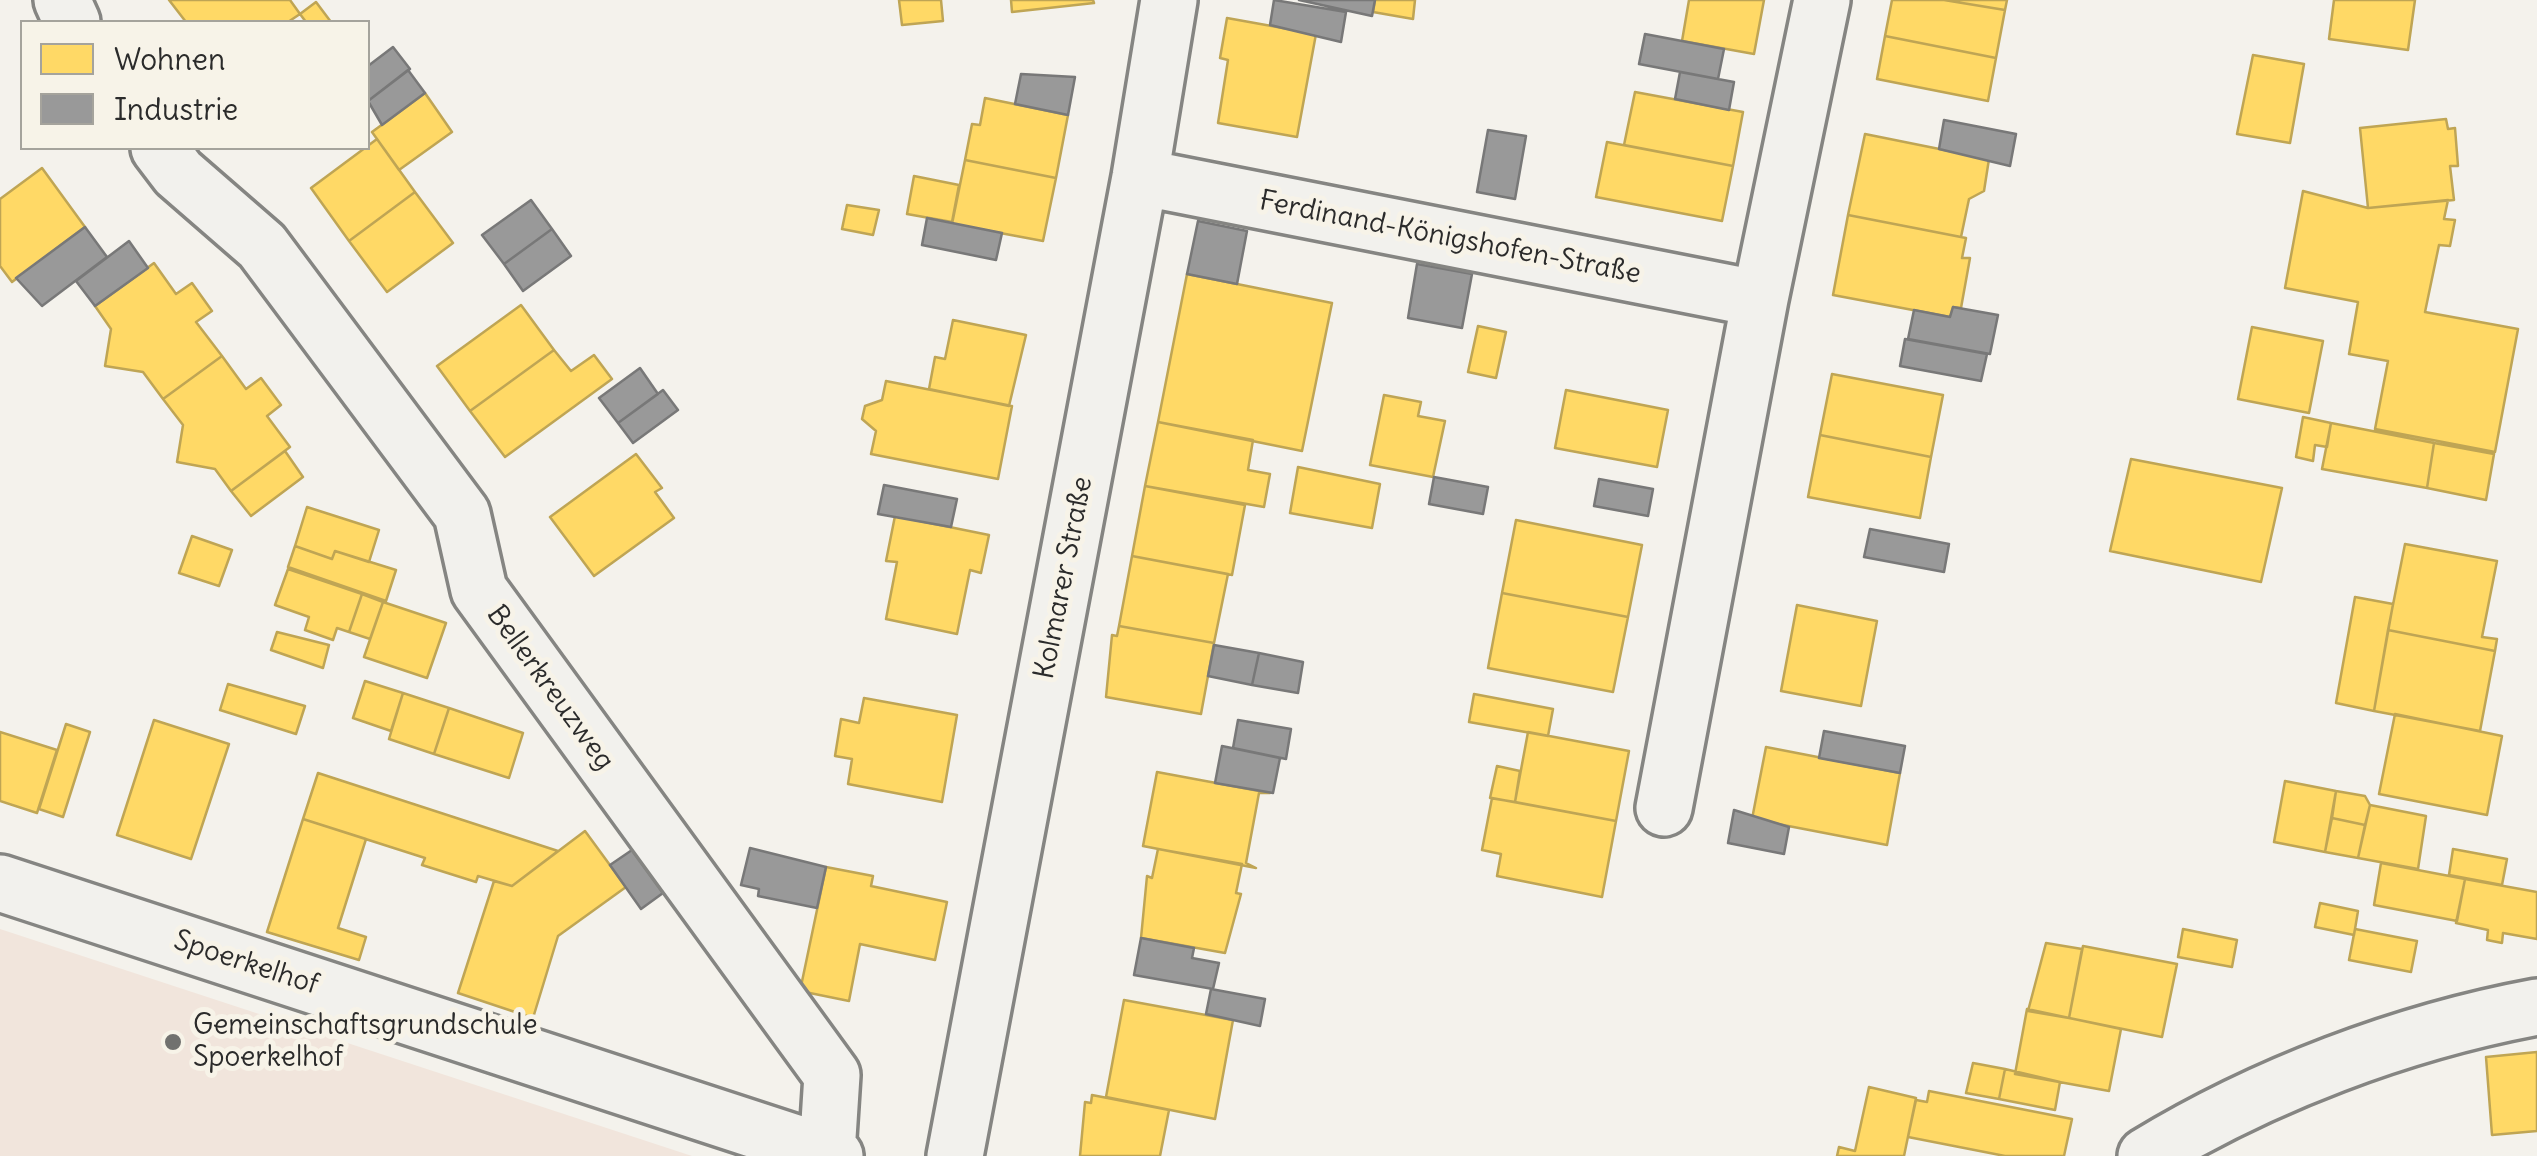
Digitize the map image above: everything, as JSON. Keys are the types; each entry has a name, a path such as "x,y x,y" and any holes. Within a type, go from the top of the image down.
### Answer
{"street":[{"name":"Kolmarer Straße","path":"955,1156 1140,176 1169,0"},
{"path":"1664,808 1760,299 1822,0"},
{"name":"Bellerkreuzweg","path":"161,150 178,173 262,246 462,514 479,590 832,1075 831,1155"},
{"name":"Ferdinand-Königshofen-Straße","path":"1140,176 1760,299"},
{"name":"Spoerkelhof","path":"0,883 831,1155"},
{"path":"2146,1156 2200,1123 2284,1085 2411,1040 2537,1007"}],"shaded area":[{"name":"Gemeinschaftsgrundschule Spoerkelhof","path":"0,929 692,1156 0,1156"}],"building: Wohnen":[{"path":"169,0 290,0 300,14 291,20 184,20"},
{"path":"899,0 941,0 943,21 902,25"},
{"path":"1011,0 1093,0 1094,3 1012,12"},
{"path":"1375,0 1415,0 1413,19 1373,12"},
{"path":"1689,0 1764,0 1754,54 1682,41"},
{"path":"1892,0 1944,0 2005,10 1996,58 1885,36"},
{"path":"1944,0 2007,0 2005,10"},
{"path":"2334,0 2415,0 2408,50 2329,39"},
{"path":"316,2 330,20 304,20 300,14"},
{"path":"1227,18 1316,34 1297,137 1218,123 1228,60 1220,58"},
{"path":"1885,36 1996,58 1988,101 1877,79"},
{"path":"2253,55 2304,64 2290,143 2237,134"},
{"path":"1635,92 1743,112 1733,166 1624,145"},
{"path":"425,93 452,132 399,170 372,132"},
{"path":"985,98 1068,115 1056,178 965,160 972,124 980,125"},
{"path":"2446,119 2448,129 2455,128 2458,166 2450,166 2454,200 2368,208 2360,128"},
{"path":"1865,134 1989,159 1984,191 1969,199 1961,237 1848,215"},
{"path":"377,139 415,192 349,241 311,188 362,150 370,150 370,144"},
{"path":"1607,142 1733,166 1722,221 1596,197"},
{"path":"965,160 1056,178 1043,241 952,224"},
{"path":"42,168 85,227 12,282 0,266 0,199"},
{"path":"914,176 959,185 952,222 907,214"},
{"path":"2303,191 2368,208 2448,200 2444,219 2455,220 2450,246 2439,245 2425,312 2518,329 2495,452 2375,429 2388,361 2349,354 2358,302 2285,288"},
{"path":"415,192 453,243 387,292 349,241"},
{"path":"847,205 879,210 873,235 842,229"},
{"path":"1848,215 1966,238 1962,258 1970,258 1961,308 1953,307 1950,317 1833,295"},
{"path":"154,263 176,294 192,283 212,311 196,322 222,356 163,399 143,372 105,366 111,329 95,306"},
{"path":"1187,274 1332,303 1302,451 1158,422"},
{"path":"521,305 554,350 470,411 437,366"},
{"path":"953,320 1026,335 1009,406 929,389 935,357 945,359"},
{"path":"1478,326 1506,332 1496,378 1468,372"},
{"path":"2252,327 2323,341 2309,413 2238,399"},
{"path":"554,350 571,371 594,355 612,379 505,457 470,411"},
{"path":"222,356 246,389 261,378 281,405 267,416 290,447 231,491 215,469 177,462 183,425 163,399"},
{"path":"1832,374 1943,395 1931,457 1820,435"},
{"path":"886,381 1012,406 998,479 871,454 876,431 862,419 865,406 882,400"},
{"path":"1566,390 1668,410 1657,467 1555,448"},
{"path":"1384,395 1421,402 1418,416 1445,421 1433,477 1370,465"},
{"path":"2303,417 2331,423 2327,447 2315,445 2313,461 2296,457"},
{"path":"1158,422 1253,440 1248,470 1270,474 1264,507 1145,486"},
{"path":"2331,423 2434,443 2427,488 2322,469"},
{"path":"1820,435 1931,457 1920,518 1808,497"},
{"path":"2434,443 2494,454 2486,500 2427,488"},
{"path":"285,451 303,477 251,516 231,491"},
{"path":"636,454 662,488 655,492 674,518 594,576 550,517"},
{"path":"2131,459 2282,488 2261,582 2110,551"},
{"path":"1298,467 1380,484 1372,528 1290,513"},
{"path":"1145,486 1245,505 1232,575 1132,556"},
{"path":"307,507 379,530 369,562 335,551 332,559 295,546"},
{"path":"895,516 989,535 981,573 970,570 957,634 886,619 897,562 886,561"},
{"path":"1516,520 1642,545 1628,617 1502,593"},
{"path":"192,536 232,550 219,586 179,573"},
{"path":"2405,544 2497,561 2482,637 2497,639 2495,651 2388,630"},
{"path":"295,546 332,559 335,551 396,570 386,601 288,567"},
{"path":"1132,556 1228,574 1214,643 1119,626"},
{"path":"288,569 362,594 349,632 337,628 333,640 305,630 309,617 275,605"},
{"path":"1502,593 1628,617 1613,692 1488,668"},
{"path":"362,594 383,602 370,639 349,632"},
{"path":"2355,597 2393,604 2374,711 2336,703"},
{"path":"383,602 446,623 427,678 364,657"},
{"path":"1797,605 1877,621 1861,706 1781,691"},
{"path":"1119,626 1214,643 1201,714 1106,697 1112,635 1117,636"},
{"path":"2388,630 2495,651 2480,731 2374,711"},
{"path":"277,632 329,645 323,668 271,650"},
{"path":"365,681 403,693 391,731 353,718"},
{"path":"228,684 305,706 296,734 220,710"},
{"path":"403,693 449,708 434,754 389,739"},
{"path":"1474,694 1553,709 1548,736 1469,722"},
{"path":"864,698 957,715 942,802 848,784 852,759 835,756 841,719 859,723"},
{"path":"449,708 523,733 509,778 434,754"},
{"path":"2395,714 2502,736 2487,815 2379,794"},
{"path":"154,720 229,744 191,859 117,835"},
{"path":"66,724 90,732 63,817 39,809"},
{"path":"0,732 57,750 37,813 0,801"},
{"path":"1528,732 1629,751 1616,821 1515,802"},
{"path":"1766,747 1900,773 1887,845 1752,819"},
{"path":"1497,766 1520,771 1515,802 1490,798"},
{"path":"1157,772 1270,793 1259,793 1246,863 1256,868 1143,846"},
{"path":"318,773 558,851 512,886 478,876 476,882 422,865 425,858 303,819"},
{"path":"2285,781 2336,791 2325,852 2274,842"},
{"path":"2336,791 2365,796 2370,805 2365,825 2332,818"},
{"path":"1492,798 1616,821 1602,897 1497,876 1501,854 1482,850"},
{"path":"2370,805 2426,816 2418,869 2358,858"},
{"path":"2332,818 2365,825 2358,858 2325,852"},
{"path":"303,819 366,839 338,928 366,937 359,960 267,932"},
{"path":"585,831 626,887 558,936 533,1018 458,993 494,881 512,886"},
{"path":"1158,849 1242,864 1236,893 1241,894 1225,953 1141,938 1147,876 1152,878"},
{"path":"2453,849 2507,859 2502,885 2449,875"},
{"path":"2381,863 2465,879 2457,921 2374,905"},
{"path":"826,867 873,876 871,886 947,902 935,960 860,944 849,1001 800,991"},
{"path":"2465,879 2537,892 2537,939 2503,933 2502,943 2487,940 2488,930 2456,923"},
{"path":"2320,903 2358,911 2354,935 2315,927"},
{"path":"2183,929 2237,940 2232,967 2178,957"},
{"path":"2355,929 2417,941 2411,972 2349,960"},
{"path":"2046,943 2082,949 2069,1018 2028,1011"},
{"path":"2083,946 2177,964 2162,1037 2069,1018"},
{"path":"1124,1000 1233,1020 1215,1119 1106,1097"},
{"path":"2027,1009 2121,1029 2109,1091 2015,1074"},
{"path":"2537,1052 2537,1131 2492,1135 2486,1057"},
{"path":"1973,1063 2005,1069 1999,1099 1966,1093"},
{"path":"2005,1069 2060,1082 2055,1110 1999,1099"},
{"path":"1869,1087 1916,1098 1904,1156 1837,1156 1839,1147 1855,1151"},
{"path":"1929,1091 2072,1119 2064,1156 2005,1156 1908,1137 1916,1100 1927,1102"},
{"path":"1092,1095 1169,1110 1160,1156 1080,1156 1085,1102 1091,1103"}],"building: Industrie":[{"path":"1274,0 1346,12 1341,42 1270,25"},
{"path":"1299,0 1375,0 1372,16"},
{"path":"1645,34 1724,49 1718,79 1639,64"},
{"path":"393,47 410,69 370,99 370,64"},
{"path":"408,70 425,93 382,125 370,99"},
{"path":"1680,72 1734,82 1729,110 1675,99"},
{"path":"1021,74 1075,77 1068,115 1015,104"},
{"path":"1944,120 2016,134 2010,166 1939,149"},
{"path":"1488,130 1526,136 1515,199 1477,192"},
{"path":"531,200 552,229 504,264 482,235"},
{"path":"927,218 1002,233 996,260 922,245"},
{"path":"1198,221 1247,231 1237,284 1187,274"},
{"path":"85,227 107,257 42,306 16,278"},
{"path":"552,229 571,256 523,291 504,264"},
{"path":"129,241 148,268 95,306 76,281"},
{"path":"1417,264 1472,274 1462,328 1408,318"},
{"path":"1953,307 1998,315 1990,354 1908,339 1914,310 1950,317"},
{"path":"1905,339 1987,354 1981,381 1900,366"},
{"path":"640,368 658,394 618,423 599,398"},
{"path":"663,390 678,410 633,443 618,423"},
{"path":"1434,477 1488,487 1483,514 1429,504"},
{"path":"1599,479 1653,489 1648,516 1594,506"},
{"path":"884,485 957,499 951,527 878,514"},
{"path":"1870,529 1949,544 1944,572 1864,557"},
{"path":"1214,645 1259,653 1252,685 1208,676"},
{"path":"1259,653 1303,662 1298,693 1252,685"},
{"path":"1238,720 1291,729 1286,759 1233,748"},
{"path":"1824,731 1905,746 1900,773 1819,758"},
{"path":"1222,746 1280,758 1273,793 1215,783"},
{"path":"1734,810 1789,827 1784,854 1728,843"},
{"path":"750,848 826,867 817,908 758,896 759,889 741,885"},
{"path":"632,850 663,893 641,909 610,865"},
{"path":"1141,938 1194,948 1192,958 1219,963 1213,989 1134,975"},
{"path":"1211,989 1265,999 1260,1026 1206,1014"}],"place":[{"name":"Gemeinschaftsgrundschule Spoerkelhof","path":"173,1042"}]}
